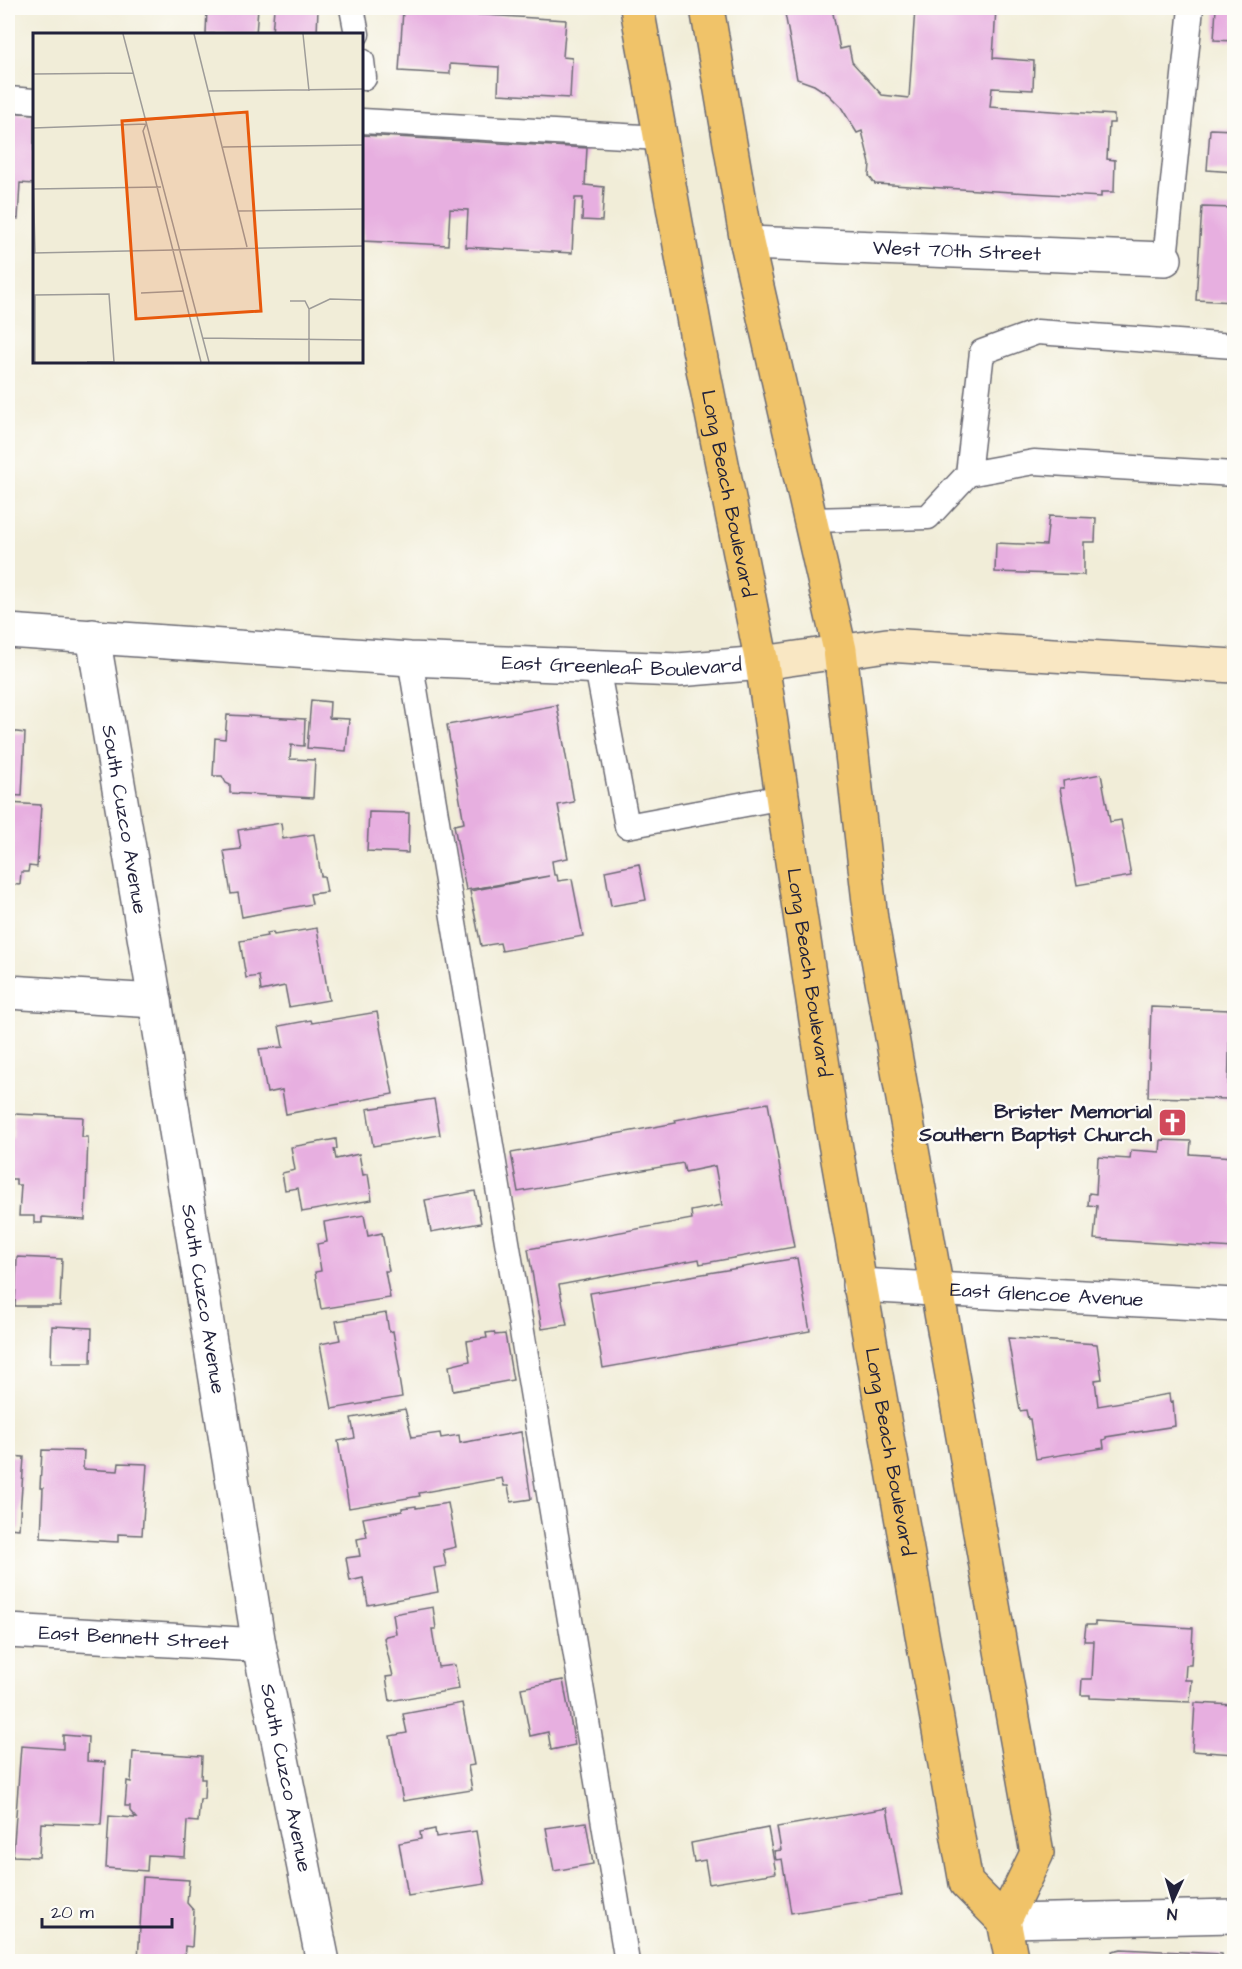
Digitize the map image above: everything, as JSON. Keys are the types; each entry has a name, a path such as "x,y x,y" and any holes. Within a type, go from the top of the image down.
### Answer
{"main road":[{"name":"Long Beach Boulevard","path":"637,8 697,339 762,663 832,1126 966,1883 1004,1921"},
{"path":"707,8 747,243 840,650 871,919 1038,1853 1004,1921 1008,1961"}],"street":[{"name":"West 70th Street","path":"747,243 1165,259"},
{"name":"East Greenleaf Boulevard","path":"8,631 411,659 678,670 762,663 887,645 1234,666"},
{"name":"South Cuzco Avenue","path":"93,636 155,1000 259,1645 323,1962"},
{"path":"8,992 155,1000"},
{"name":"East Glencoe Avenue","path":"859,1285 1234,1305"},
{"name":"East Bennett Street","path":"8,1631 259,1645"},
{"path":"1004,1921 1234,1916"}],"lane":[{"path":"352,8 357,33"},
{"path":"1165,259 1191,8"},
{"path":"8,99 33,101"},
{"path":"363,121 660,138"},
{"path":"810,520 928,518 968,474 982,352 1037,332 1234,346"},
{"path":"968,474 1034,462 1234,474"},
{"path":"411,659 627,1962"},
{"path":"597,667 627,826 783,797"}],"building":[{"path":"207,8 258,8 256,33 206,33"},
{"path":"274,8 318,8 317,33 272,33"},
{"path":"784,8 832,8 840,49 849,47 852,62 882,95 909,98 915,8 996,8 993,58 1034,61 1033,90 992,88 990,107 1114,115 1114,123 1109,123 1107,159 1115,160 1114,192 1101,192 1101,197 875,184 869,176 870,164 862,131 857,133 841,107 828,94 814,85 797,79"},
{"path":"1216,8 1234,8 1234,41 1214,40"},
{"path":"403,10 566,20 563,57 572,58 570,98 498,94 499,67 450,64 450,74 399,71"},
{"path":"8,112 33,114 33,184 20,183 18,219 8,218"},
{"path":"1210,129 1234,130 1234,172 1207,170"},
{"path":"363,135 587,148 585,185 604,187 602,221 582,220 583,198 575,198 572,253 466,247 468,210 450,209 448,245 363,241"},
{"path":"1202,207 1234,208 1234,302 1196,300"},
{"path":"1049,516 1096,518 1095,542 1084,542 1084,575 995,572 996,543 1046,545"},
{"path":"311,700 330,702 329,718 349,719 346,751 307,748"},
{"path":"557,705 574,802 558,805 568,858 552,861 554,875 557,875 558,881 572,879 583,936 502,951 500,943 481,946 470,891 549,876 466,890 454,825 464,823 447,725"},
{"path":"227,715 305,719 304,746 291,745 290,759 315,760 313,798 230,793 230,785 222,776 213,776 215,738 225,739"},
{"path":"8,731 25,733 22,796 8,795"},
{"path":"1101,774 1110,822 1121,820 1131,876 1077,885 1060,788 1064,788 1063,781"},
{"path":"8,803 41,805 37,867 29,866 28,872 21,872 20,885 8,884"},
{"path":"369,812 409,813 408,853 367,851"},
{"path":"281,823 283,839 314,834 321,876 324,876 327,892 310,894 312,904 242,917 238,893 231,894 224,851 241,849 238,830"},
{"path":"639,864 646,900 611,906 605,871"},
{"path":"317,928 329,1000 289,1007 285,986 261,991 259,976 246,978 240,941 267,936 266,933 273,932 274,935"},
{"path":"1151,1007 1230,1010 1228,1099 1148,1097"},
{"path":"377,1012 393,1094 286,1114 282,1090 267,1093 259,1049 283,1047 279,1026"},
{"path":"434,1099 440,1135 373,1146 367,1109"},
{"path":"768,1103 794,1247 700,1264 699,1259 559,1285 567,1325 542,1329 528,1249 692,1219 691,1211 722,1205 715,1166 685,1172 683,1163 518,1192 511,1153 676,1123 675,1120"},
{"path":"14,1114 83,1117 82,1137 88,1137 85,1220 42,1217 42,1223 34,1223 34,1216 19,1216 21,1185 16,1185 16,1179 8,1179 8,1138 13,1138"},
{"path":"336,1139 337,1149 334,1149 336,1159 359,1154 363,1175 368,1174 372,1200 302,1212 298,1188 285,1190 282,1173 295,1170 291,1147"},
{"path":"1161,1140 1191,1141 1190,1154 1234,1157 1234,1248 1094,1239 1097,1206 1088,1205 1089,1193 1096,1194 1098,1157 1130,1159 1131,1150 1160,1152"},
{"path":"475,1191 481,1223 431,1232 425,1200"},
{"path":"364,1215 368,1236 382,1233 389,1271 385,1271 390,1298 321,1309 315,1272 321,1271 317,1244 327,1242 324,1222"},
{"path":"17,1257 62,1259 60,1306 15,1306"},
{"path":"797,1258 810,1331 603,1368 590,1293"},
{"path":"386,1313 389,1332 393,1331 402,1397 332,1409 320,1344 340,1340 336,1321"},
{"path":"52,1326 92,1328 91,1363 51,1363"},
{"path":"494,1332 495,1335 505,1334 513,1380 453,1391 449,1366 470,1361 467,1341 487,1338 486,1333"},
{"path":"1008,1338 1097,1344 1102,1379 1095,1380 1098,1406 1169,1394 1170,1402 1173,1401 1175,1426 1106,1437 1103,1440 1104,1448 1036,1459 1030,1419 1028,1419 1026,1410 1020,1411"},
{"path":"405,1409 412,1437 440,1433 441,1438 459,1435 460,1443 521,1432 531,1499 511,1502 508,1486 504,1486 502,1478 419,1493 420,1496 349,1508 338,1441 355,1438 351,1418"},
{"path":"42,1450 84,1451 83,1469 118,1471 119,1463 147,1464 142,1535 118,1534 118,1542 41,1538"},
{"path":"8,1456 24,1457 19,1529 8,1528"},
{"path":"448,1503 456,1547 443,1550 446,1566 434,1568 438,1592 368,1605 363,1578 350,1581 346,1558 360,1556 357,1539 367,1537 363,1518 402,1511 402,1508"},
{"path":"433,1607 436,1629 432,1629 438,1667 455,1665 459,1689 390,1701 386,1677 393,1676 384,1638 396,1634 393,1614"},
{"path":"1095,1622 1193,1628 1191,1665 1186,1665 1185,1680 1192,1680 1190,1702 1090,1698 1090,1695 1081,1695 1082,1679 1092,1679 1094,1641 1084,1641 1086,1625 1095,1625"},
{"path":"563,1680 575,1745 551,1750 548,1732 530,1736 521,1688"},
{"path":"462,1703 474,1765 468,1766 472,1790 403,1801 390,1736 407,1733 403,1714"},
{"path":"1195,1703 1234,1705 1234,1754 1192,1751"},
{"path":"63,1735 88,1737 87,1761 105,1762 101,1825 41,1823 39,1857 13,1856 21,1746 63,1749"},
{"path":"133,1752 202,1756 201,1779 205,1779 204,1799 200,1799 198,1822 187,1821 185,1857 148,1855 147,1871 106,1868 109,1816 136,1818 130,1811 130,1806 125,1806 127,1781 131,1782"},
{"path":"887,1808 902,1895 791,1913 782,1859 776,1860 774,1851 781,1850 777,1827"},
{"path":"586,1822 593,1864 554,1871 546,1828"},
{"path":"768,1828 776,1873 709,1884 705,1860 694,1862 691,1843"},
{"path":"435,1829 436,1837 476,1831 485,1884 408,1896 399,1843 421,1839 420,1832"},
{"path":"143,1877 189,1880 187,1903 194,1911 192,1947 185,1946 184,1962 138,1960"},
{"path":"1121,1949 1222,1954 1223,1962 1114,1962 1112,1951"}],"place":[{"name":"Brister Memorial Southern Baptist Church","path":"1173,1123"}]}
